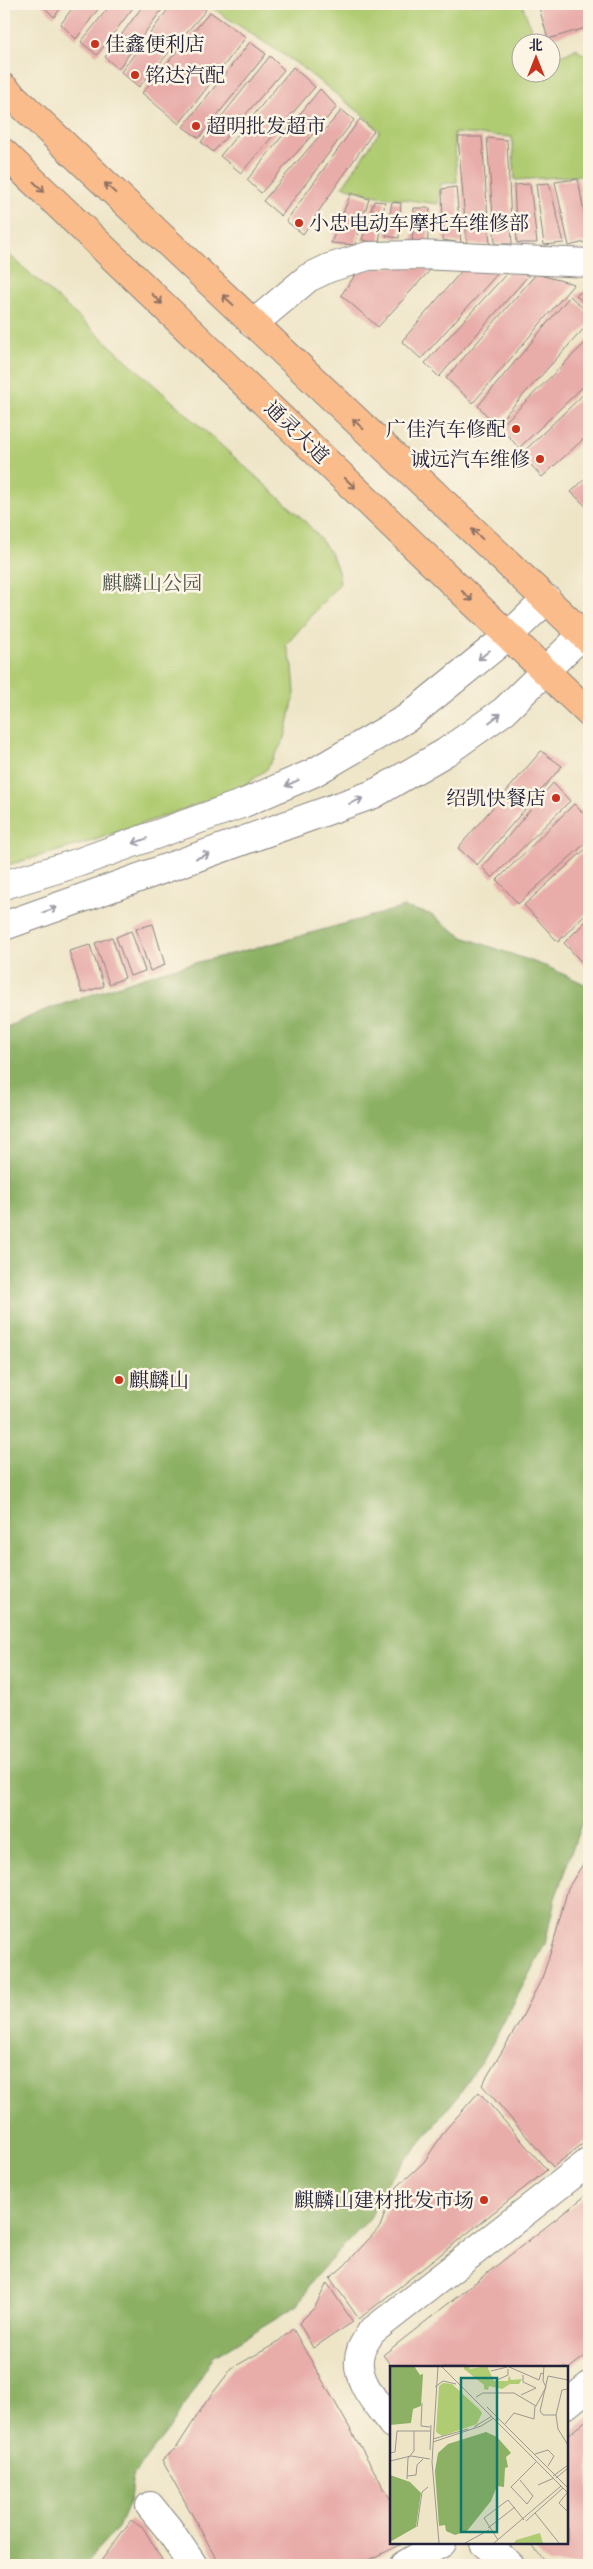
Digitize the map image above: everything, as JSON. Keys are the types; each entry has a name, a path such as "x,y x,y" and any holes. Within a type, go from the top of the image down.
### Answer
{"main road":[{"path":"4,88 586,637"},
{"name":"通灵大道","path":"4,153 589,712"}],"street":[{"path":"253,324 308,278 329,268 368,256 419,255 589,263"},
{"path":"4,885 77,863 244,803 313,773 407,718 508,636 546,599"},
{"path":"4,926 374,794 474,734 504,711 586,637"},
{"path":"390,2421 365,2387 358,2367 360,2350 371,2332 589,2162"},
{"path":"568,2403 589,2386"},
{"path":"150,2506 168,2528 193,2565"},
{"path":"404,2565 440,2544"},
{"path":"485,2544 510,2565"}],"green space":[{"path":"206,4 522,4 532,32 510,32 510,82 560,82 560,54 566,54 577,48 579,52 589,56 589,175 515,180 512,137 454,133 457,182 441,184 438,204 372,195 343,186 380,131 363,115 296,63"},
{"name":"麒麟山公园","path":"4,250 302,518 327,548 335,564 340,583 286,645 293,666 295,693 285,738 267,769 239,790 86,843 4,866"},
{"path":"404,907 430,914 463,937 548,967 589,986 589,1810 579,1830 555,1899 545,1944 490,2048 458,2096 387,2183 370,2218 313,2279 298,2305 213,2357 174,2422 133,2475 130,2500 118,2528 84,2565 4,2565 4,1028 45,1010 162,971 275,943"}],"building":[{"path":"41,4 64,4 54,17"},
{"path":"75,4 102,4 76,39 61,24"},
{"path":"111,4 136,4 97,55 81,42"},
{"path":"144,4 166,4 118,69 105,57"},
{"path":"172,4 198,4 206,10 139,87 121,72"},
{"path":"538,4 589,4 589,27 560,35 560,32 546,32"},
{"path":"210,12 246,37 179,124 142,93"},
{"path":"250,42 266,54 199,138 183,127"},
{"path":"270,56 284,70 213,152 201,142"},
{"path":"293,67 315,87 241,173 220,156"},
{"path":"320,89 337,107 261,193 247,180"},
{"path":"342,110 354,120 281,216 263,201"},
{"path":"360,119 374,131 303,234 286,221"},
{"path":"458,137 482,137 490,245 467,244"},
{"path":"487,138 507,140 512,244 495,244"},
{"path":"578,179 589,241 569,246 555,182"},
{"path":"549,183 564,243 544,245 536,184"},
{"path":"530,184 537,243 517,243 514,185"},
{"path":"456,187 461,243 443,240 442,189"},
{"path":"351,193 369,199 355,245 331,243"},
{"path":"374,201 385,202 379,243 362,240"},
{"path":"392,202 401,203 399,238 386,236"},
{"path":"414,208 430,208 427,248 412,246"},
{"path":"392,267 432,268 378,327 341,295 359,270"},
{"path":"464,268 499,272 421,359 402,341"},
{"path":"508,272 529,275 439,377 425,363"},
{"path":"536,274 574,284 473,403 446,378"},
{"path":"589,288 589,309 576,295"},
{"path":"570,296 589,314 589,323 496,425 478,406"},
{"path":"589,339 589,381 519,448 500,427"},
{"path":"589,389 589,434 542,477 521,454"},
{"path":"589,475 589,506 588,508 571,492"},
{"path":"541,751 562,766 477,865 458,848"},
{"path":"553,783 570,801 492,878 482,867"},
{"path":"574,804 589,819 589,840 518,904 497,880"},
{"path":"589,846 589,910 558,942 524,905"},
{"path":"589,918 589,970 564,943"},
{"path":"153,924 165,965 150,971 136,929"},
{"path":"131,931 145,971 130,976 116,937"},
{"path":"112,937 125,978 109,984 95,943"},
{"path":"90,945 104,986 82,993 69,951"},
{"path":"589,1837 589,2139 553,2167 482,2085 520,2021 542,1978 568,1888 583,1864"},
{"path":"479,2092 547,2170 359,2319 330,2278 344,2266 380,2227 390,2199 397,2187 424,2162 446,2129"},
{"path":"589,2193 589,2353 568,2369 568,2366 391,2366 383,2355"},
{"path":"327,2283 353,2322 313,2348 299,2323 315,2307"},
{"path":"293,2329 390,2499 390,2544 402,2544 359,2565 220,2565 162,2460 177,2447 206,2402 232,2368 275,2344"},
{"path":"589,2418 589,2565 548,2565 531,2544 568,2544 568,2435"},
{"path":"131,2520 144,2529 165,2565 98,2565"}],"place":[{"name":"佳鑫便利店","path":"95,44"},
{"name":"铭达汽配","path":"135,75"},
{"name":"超明批发超市","path":"196,126"},
{"name":"小忠电动车摩托车维修部","path":"299,223"},
{"name":"广佳汽车修配","path":"516,429"},
{"name":"诚远汽车维修","path":"540,459"},
{"name":"绍凯快餐店","path":"556,798"},
{"name":"麒麟山","path":"119,1380"},
{"name":"麒麟山建材批发市场","path":"484,2200"}]}
